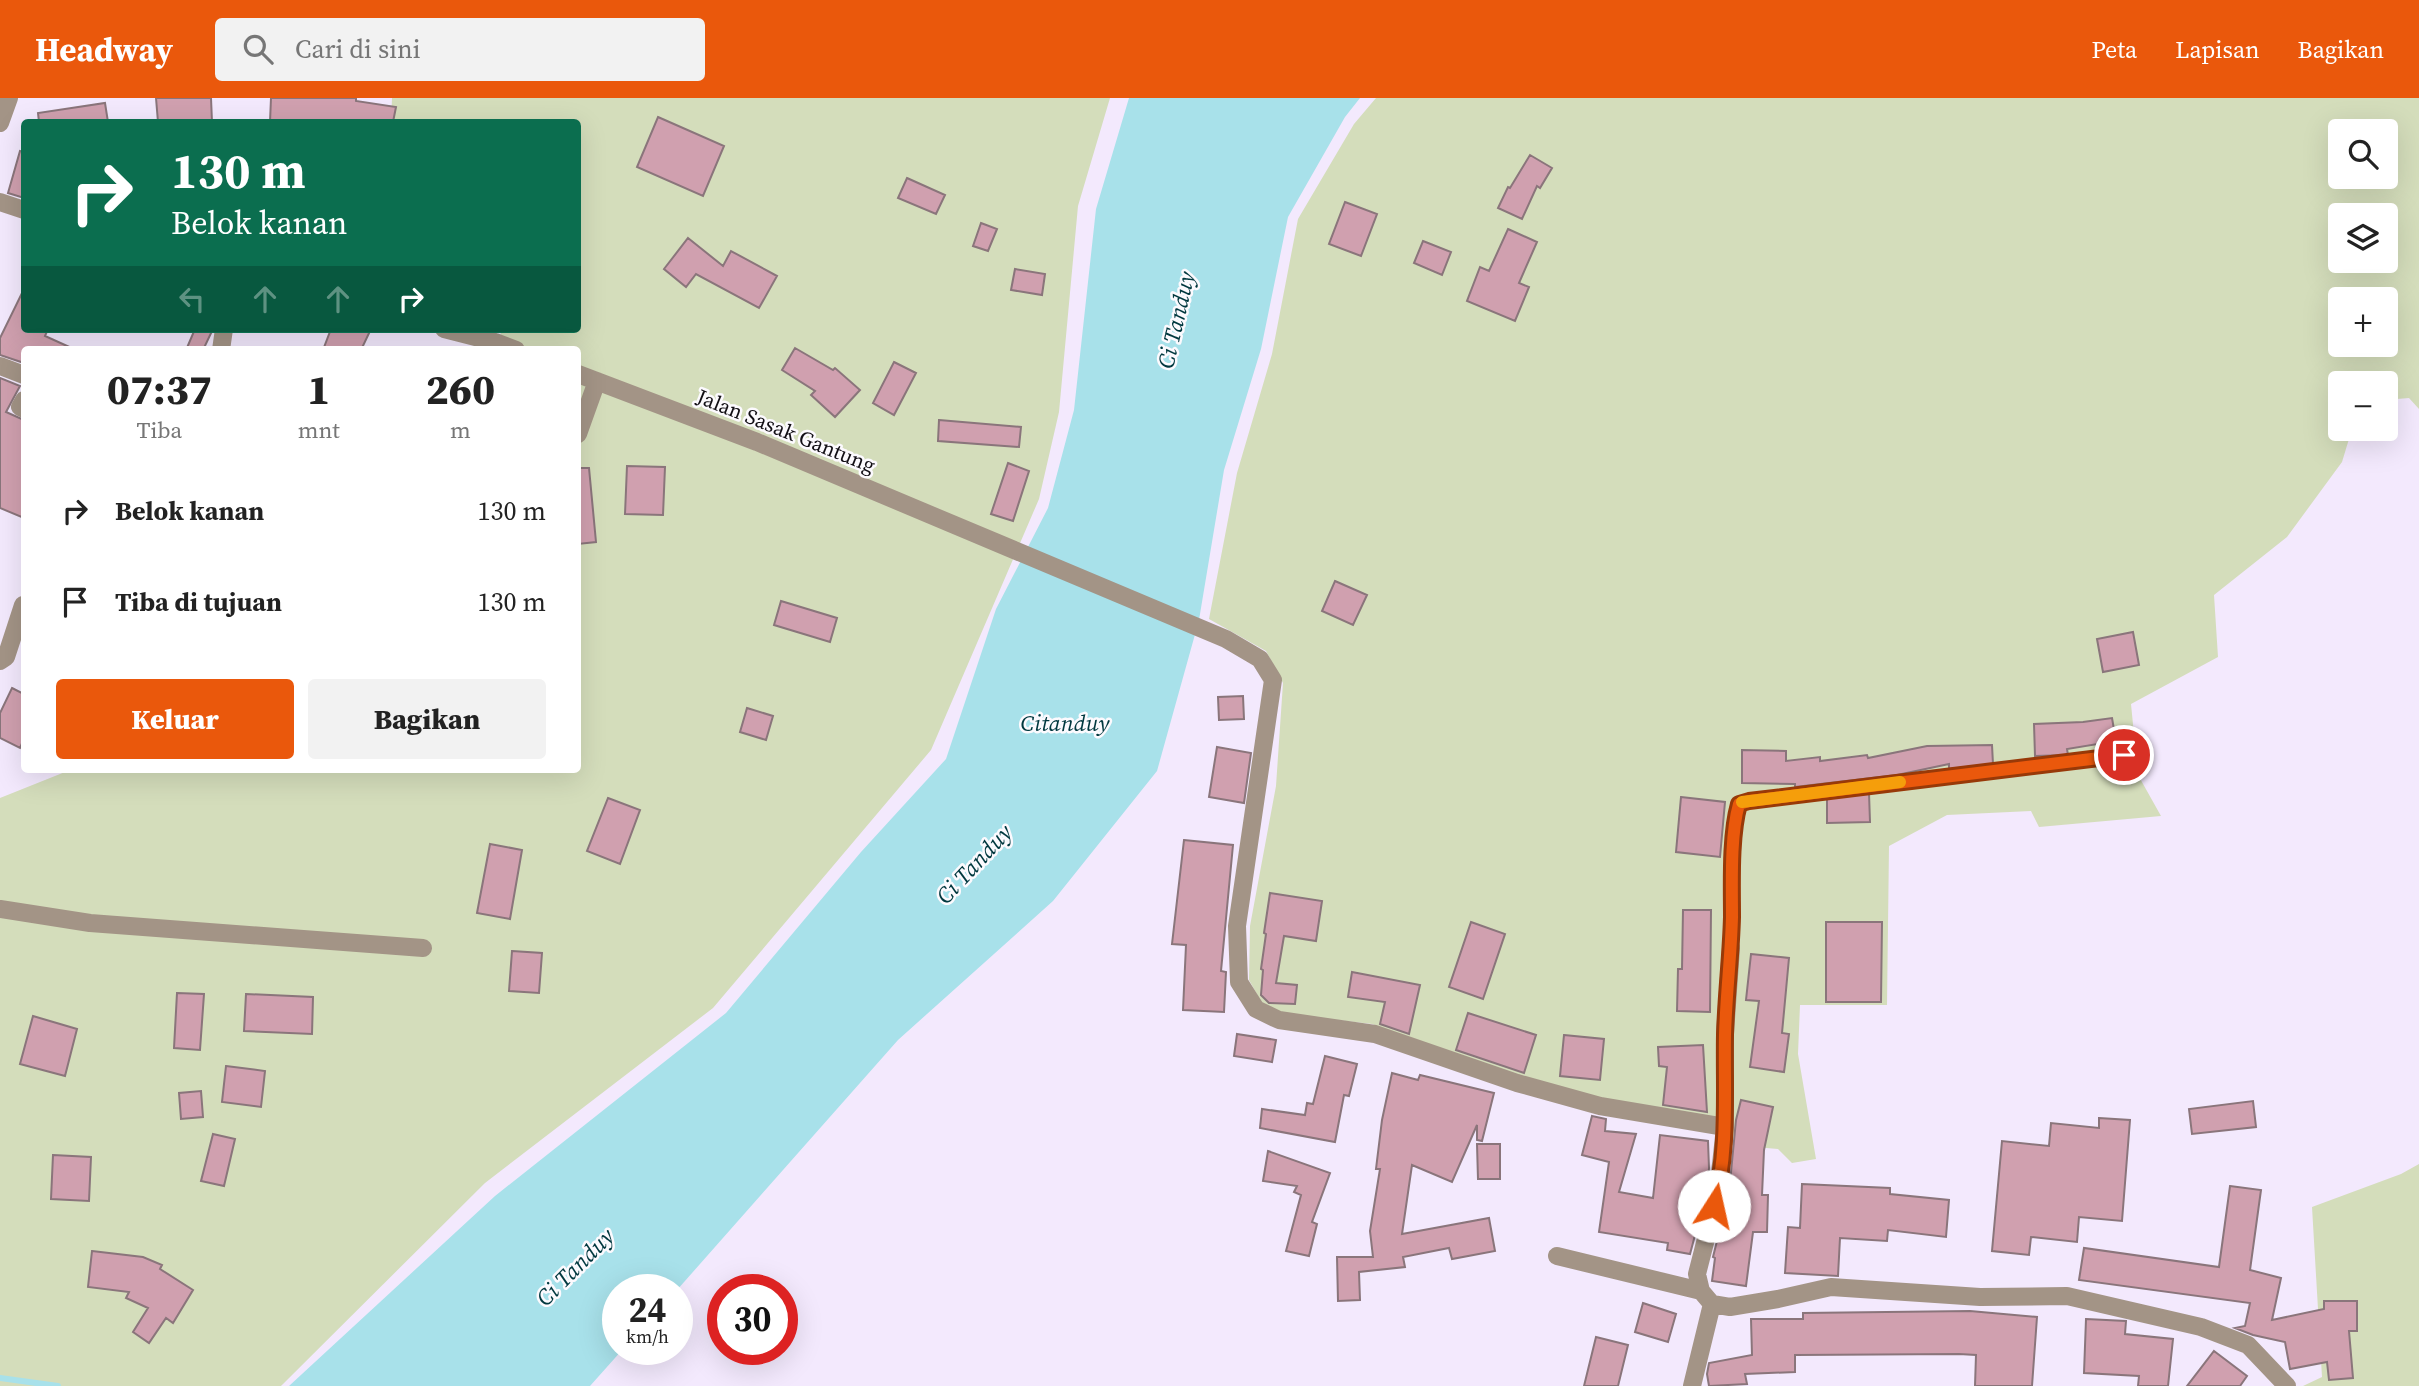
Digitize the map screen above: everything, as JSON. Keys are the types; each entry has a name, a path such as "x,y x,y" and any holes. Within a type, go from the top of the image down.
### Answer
{"street":[{"path":"0,123 9,98"},
{"path":"0,202 21,209"},
{"path":"456,333 494,346"},
{"path":"0,366 21,374"},
{"name":"Jalan Sasak Gantung","path":"581,375 757,442 1226,639 1260,659 1273,680 1237,926 1239,982 1256,1009 1279,1020 1375,1034 1517,1083 1600,1106 1725,1127"},
{"path":"581,426 597,381"},
{"path":"0,661 6,657 21,611"},
{"path":"0,909 90,923 423,948"},
{"path":"1692,1386 1706,1297 1697,1274 1718,1192 1725,1127 1725,1032 1731,948"},
{"path":"1557,1256 1706,1297 1730,1307 1831,1287 1980,1297 2067,1296 2201,1326 2248,1345 2287,1386"}],"lane":[{"path":"1731,948 1732,872 1737,811 1739,804 1744,801 2124,755"}],"shaded area":[{"path":"392,98 1110,98 1078,206 1059,412 1039,499 931,750 713,1008 485,1183 281,1386 0,1386 0,798 62,773 581,773 581,346 497,346 501,333 581,333 581,119 391,119"},
{"path":"1376,98 2419,98 2419,409 2409,398 2398,399 2398,371 2328,371 2328,441 2348,441 2342,462 2287,537 2214,595 2218,657 2131,704 2138,775 2161,816 2039,827 2031,811 1947,815 1889,846 1887,1005 1800,1005 1798,1054 1816,1159 1792,1163 1778,1149 1732,1145 1731,1122 1601,1099 1520,1078 1372,1024 1285,1014 1263,1005 1249,980 1250,926 1276,786 1283,683 1266,651 1209,619 1237,473 1272,354 1298,219 1354,124"},
{"path":"2419,1164 2419,1386 2303,1386 2322,1377 2312,1207 2401,1174"}],"water":[{"name":"Citanduy","path":"1129,98 1360,98 1345,117 1288,217 1261,349 1224,470 1199,620 1157,771 1053,901 898,1040 691,1274 602,1274 602,1365 609,1365 590,1386 289,1386 495,1196 726,1013 861,852 946,759 996,609 1048,508 1074,410 1096,209"}],"building":[{"path":"156,98 211,98 212,119 158,119"},
{"path":"271,98 356,98 356,101 396,107 394,119 270,119"},
{"path":"105,103 108,119 39,119 38,113"},
{"path":"658,117 724,146 703,196 637,167"},
{"path":"20,151 21,151 21,197 8,193"},
{"path":"1530,155 1552,168 1540,188 1537,186 1522,219 1498,208 1508,187 1510,188"},
{"path":"907,178 945,195 936,214 898,198"},
{"path":"1345,202 1377,214 1361,256 1329,244"},
{"path":"981,223 997,229 988,251 973,246"},
{"path":"1508,229 1537,242 1519,283 1529,287 1515,321 1467,301 1480,267 1489,271"},
{"path":"688,238 723,266 731,251 777,276 759,308 696,274 686,287 664,269"},
{"path":"1423,241 1451,252 1442,275 1414,263"},
{"path":"1015,269 1045,274 1042,295 1011,290"},
{"path":"21,295 21,333 46,333 45,336 67,346 21,346 21,362 0,355 0,338"},
{"path":"193,333 211,333 205,346 188,346"},
{"path":"329,333 369,333 363,346 325,346"},
{"path":"795,348 833,370 835,368 860,390 835,417 811,395 815,391 782,370"},
{"path":"894,362 916,373 894,415 873,403"},
{"path":"0,378 20,386 6,412 21,419 21,517 0,508"},
{"path":"939,420 1021,427 1019,447 938,441"},
{"path":"1008,463 1029,471 1013,521 991,514"},
{"path":"627,466 665,467 663,515 625,514"},
{"path":"581,468 589,468 596,542 581,544"},
{"path":"1335,581 1367,595 1353,625 1322,611"},
{"path":"781,601 837,618 830,642 774,625"},
{"path":"2133,632 2139,665 2103,672 2097,639"},
{"path":"12,688 21,692 20,748 0,738 0,713"},
{"path":"1243,696 1244,719 1219,720 1218,697"},
{"path":"747,708 773,716 766,740 740,732"},
{"path":"2112,718 2116,741 2067,749 2068,755 2035,756 2034,724"},
{"path":"1992,745 1993,764 1949,769 1949,764 1897,775 1795,787 1795,784 1742,783 1742,750 1786,751 1786,761 1820,757 1820,761 1867,755 1868,758 1927,746"},
{"path":"1217,747 1251,753 1244,803 1209,797"},
{"path":"1869,793 1870,822 1827,823 1827,798"},
{"path":"1681,797 1725,802 1720,857 1676,852"},
{"path":"608,798 640,810 620,864 587,851"},
{"path":"1184,840 1233,845 1221,971 1226,972 1224,1012 1183,1010 1186,945 1172,944"},
{"path":"490,844 522,850 510,919 477,913"},
{"path":"1270,893 1322,901 1316,941 1284,936 1276,983 1297,985 1295,1004 1269,1003 1261,995 1264,933"},
{"path":"1683,910 1711,910 1710,1012 1677,1011 1678,969 1682,969"},
{"path":"1471,922 1505,934 1483,999 1449,987"},
{"path":"1826,922 1882,922 1881,1002 1826,1002"},
{"path":"512,951 542,953 539,993 509,991"},
{"path":"1751,954 1789,958 1782,1033 1789,1034 1784,1072 1750,1067 1759,1001 1746,1000"},
{"path":"1352,972 1420,985 1409,1034 1380,1024 1385,1002 1348,997"},
{"path":"177,993 204,994 200,1050 174,1048"},
{"path":"246,994 313,997 312,1034 244,1031"},
{"path":"1468,1013 1536,1035 1524,1073 1456,1050"},
{"path":"33,1016 77,1029 65,1076 20,1064"},
{"path":"1237,1034 1276,1040 1272,1062 1234,1056"},
{"path":"1564,1035 1604,1039 1600,1080 1560,1076"},
{"path":"1703,1045 1707,1112 1663,1105 1667,1067 1659,1066 1658,1047"},
{"path":"1325,1056 1357,1064 1349,1096 1344,1095 1335,1142 1260,1128 1262,1109 1305,1115 1307,1103 1313,1104"},
{"path":"226,1066 265,1071 261,1107 222,1102"},
{"path":"1392,1073 1418,1080 1420,1075 1494,1093 1482,1141 1477,1140 1477,1125 1452,1182 1412,1165 1402,1234 1489,1218 1495,1251 1452,1259 1449,1248 1403,1257 1405,1267 1359,1272 1360,1300 1338,1301 1337,1257 1373,1257 1370,1231 1380,1169 1376,1169 1382,1120"},
{"path":"201,1091 203,1117 181,1119 179,1093"},
{"path":"1741,1100 1773,1107 1764,1150 1762,1195 1768,1195 1767,1232 1753,1232 1746,1286 1712,1281 1713,1257 1729,1193 1736,1120"},
{"path":"2253,1101 2256,1127 2192,1134 2189,1109"},
{"path":"1592,1116 1606,1119 1605,1131 1636,1134 1619,1192 1653,1198 1660,1135 1708,1141 1707,1190 1690,1254 1667,1250 1668,1243 1599,1232 1609,1162 1582,1155"},
{"path":"2099,1118 2130,1120 2122,1221 2079,1217 2077,1242 2031,1237 2029,1255 1992,1251 2002,1141 2049,1146 2051,1123 2099,1128"},
{"path":"213,1134 235,1139 224,1186 201,1181"},
{"path":"1477,1144 1500,1144 1500,1179 1478,1179"},
{"path":"1268,1151 1330,1173 1312,1222 1317,1224 1309,1256 1286,1251 1301,1195 1294,1192 1297,1186 1263,1181"},
{"path":"53,1155 91,1157 89,1201 51,1199"},
{"path":"1802,1184 1890,1188 1890,1194 1949,1200 1946,1237 1888,1230 1887,1241 1840,1238 1838,1276 1785,1273 1788,1227 1800,1228"},
{"path":"2230,1186 2261,1190 2250,1270 2281,1278 2272,1320 2324,1309 2324,1301 2357,1301 2357,1331 2349,1331 2353,1378 2329,1380 2327,1362 2290,1369 2285,1342 2235,1328 2245,1326 2250,1303 2079,1280 2084,1248 2219,1267"},
{"path":"92,1251 143,1257 162,1265 160,1269 193,1290 173,1323 166,1318 149,1343 133,1332 148,1308 126,1298 129,1292 88,1287"},
{"path":"1643,1303 1676,1314 1668,1342 1635,1332"},
{"path":"1970,1311 2037,1317 2032,1386 1975,1386 1976,1355 1959,1354 1795,1355 1795,1372 1745,1374 1747,1384 1709,1386 1709,1363 1752,1355 1751,1319 1803,1319 1803,1313"},
{"path":"2086,1319 2126,1321 2125,1334 2173,1339 2168,1386 2138,1386 2139,1376 2084,1373"},
{"path":"1596,1337 1628,1345 1618,1386 1584,1386"},
{"path":"2214,1351 2247,1376 2240,1386 2187,1386"}],"waterway":[{"path":"0,1378 58,1386"}],"slow traffic":[{"path":"1742,802 1900,782"}],"route":[{"path":"1714,1206 1725,1127 1725,1032 1731,948 1732,872 1739,804 1744,801 2124,755"}],"water label":[{"name":"Ci Tanduy","path":"1176,320"},
{"name":"Ci Tanduy","path":"974,864"},
{"name":"Ci Tanduy","path":"575,1267"}]}
